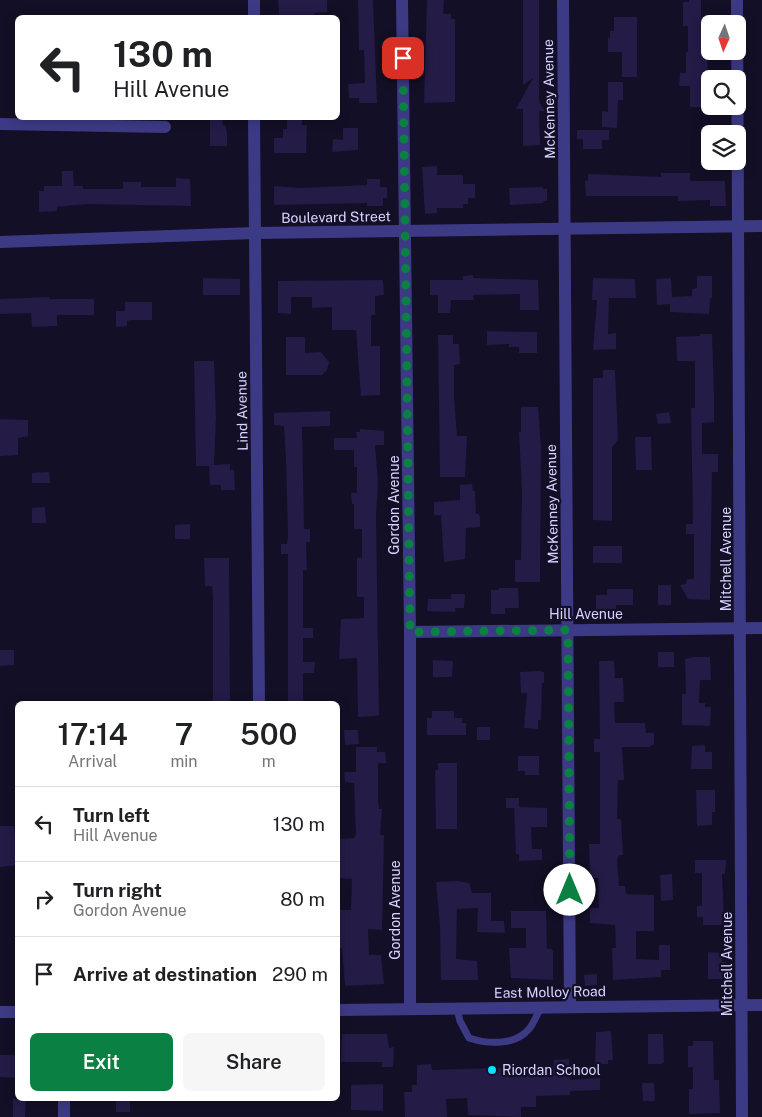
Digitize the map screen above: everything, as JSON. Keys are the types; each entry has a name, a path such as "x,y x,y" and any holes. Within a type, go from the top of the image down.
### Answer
{"street":[{"path":"254,0 254,15"},
{"name":"Gordon Avenue","path":"402,0 410,632 410,1009"},
{"name":"McKenney Avenue","path":"563,0 570,1007"},
{"name":"Mitchell Avenue","path":"738,0 742,629 742,1117"},
{"name":"Lind Avenue","path":"254,120 259,701"},
{"path":"0,124 165,127"},
{"name":"Boulevard Street","path":"0,242 255,233 762,226"},
{"name":"Hill Avenue","path":"410,632 762,628"},
{"name":"East Molloy Road","path":"340,1010 762,1006"},
{"path":"0,1012 15,1012"},
{"path":"64,1101 64,1117"}],"lane":[{"path":"457,1009 460,1021 469,1038 484,1043 506,1042 528,1030 542,1007"}],"building":[{"path":"278,0 327,0 327,12 314,13 314,15 279,15"},
{"path":"358,0 373,0 377,103 359,103 359,98 349,98 348,84 365,83 364,50 359,50"},
{"path":"427,0 444,0 443,14 451,14 451,19 455,19 455,102 424,103"},
{"path":"523,0 539,0 539,98 540,104 545,111 539,111 540,145 523,146 523,109 516,109 533,78 523,85"},
{"path":"689,0 701,0 701,60 707,60 707,70 701,70 701,107 690,107 690,86 679,86 680,73 686,73 686,52 688,52 688,26 683,26 683,2 689,2"},
{"path":"614,17 637,17 637,77 622,77 622,52 608,52 610,31 614,31"},
{"path":"608,82 623,82 623,100 618,100 617,128 602,127 602,111 608,112"},
{"path":"210,120 222,120 227,132 227,146 210,146"},
{"path":"287,120 302,120 302,125 307,125 306,153 274,153 274,138 283,138 283,129 287,129"},
{"path":"343,128 358,128 358,150 332,152 333,139 343,140"},
{"path":"577,130 609,130 609,140 602,140 602,149 583,149 583,139 577,139"},
{"path":"437,166 437,175 463,175 463,184 475,184 475,198 468,198 468,204 463,204 463,208 437,208 437,213 425,214 422,167"},
{"path":"62,171 73,171 74,186 83,186 83,189 123,189 123,182 141,182 141,187 176,187 176,178 190,179 191,206 86,204 57,207 57,211 39,212 39,191 44,191 44,186 62,186"},
{"path":"661,173 690,173 690,181 725,181 726,206 710,206 710,200 678,201 678,196 586,196 585,181 588,180 588,174 661,177"},
{"path":"367,179 380,179 380,187 387,187 387,198 383,198 383,206 367,206 367,203 274,205 274,186 300,188 367,185"},
{"path":"543,187 543,189 547,189 547,201 543,201 544,203 510,205 509,188"},
{"path":"473,275 473,278 538,280 539,310 520,310 520,294 473,295 474,300 451,300 450,313 438,313 438,295 430,295 430,280 463,280 463,276"},
{"path":"697,276 712,276 712,298 710,298 709,314 670,312 670,304 657,305 656,279 671,278 672,297 692,296 692,289 697,288"},
{"path":"203,278 240,279 240,295 203,295"},
{"path":"593,278 635,279 636,298 609,298 608,334 616,333 616,349 593,350 597,300 592,300"},
{"path":"383,280 384,295 375,296 375,315 371,315 371,346 380,346 380,395 361,396 356,330 332,330 332,307 312,308 312,297 291,297 291,314 278,313 278,281"},
{"path":"49,297 49,299 94,299 94,315 57,315 57,326 32,327 31,313 0,314 0,299"},
{"path":"125,302 152,302 152,320 131,320 127,321 127,326 116,327 116,311 125,311"},
{"path":"487,331 537,332 537,353 519,353 519,347 509,347 509,344 487,345"},
{"path":"700,334 712,334 714,393 714,422 702,423 702,454 718,454 718,472 712,472 710,600 688,599 680,585 686,584 687,579 694,579 694,534 686,534 686,524 693,524 691,408 695,408 695,361 677,361 676,337 700,336"},
{"path":"438,335 453,335 453,344 459,344 460,364 454,365 454,398 457,436 467,436 465,477 440,477"},
{"path":"286,337 305,337 305,353 321,352 329,362 327,370 322,375 286,375"},
{"path":"194,361 214,361 216,417 214,465 230,464 230,470 234,470 235,490 221,490 221,485 210,485 209,466 196,466"},
{"path":"603,370 615,370 618,440 612,447 612,521 593,520 593,378 603,378"},
{"path":"521,407 538,407 541,447 540,582 515,582 515,560 521,560 522,491 519,432 521,432"},
{"path":"330,411 330,426 302,427 304,529 310,529 310,542 306,542 307,570 303,570 303,628 313,628 313,638 303,638 303,662 315,662 314,673 303,673 303,701 288,701 288,554 281,554 281,544 287,544 288,536 286,458 284,426 274,425 274,413"},
{"path":"669,412 671,423 658,424 656,414"},
{"path":"0,419 28,420 28,436 18,438 18,455 0,456"},
{"path":"360,429 384,431 384,445 375,445 378,482 376,516 379,715 358,717 357,658 339,659 341,619 364,618 364,597 357,597 357,558 362,558 362,529 354,529 354,504 352,504 351,493 357,493 357,467 354,467 354,450 334,450 334,438 357,438 356,432 360,432"},
{"path":"635,437 651,437 652,470 636,470"},
{"path":"49,472 50,483 32,483 32,473"},
{"path":"472,484 473,491 475,491 476,514 479,514 480,517 480,527 466,528 465,559 444,562 441,515 434,515 434,502 460,500 460,485"},
{"path":"45,507 46,523 32,523 32,508"},
{"path":"190,524 190,539 175,539 175,525"},
{"path":"593,546 622,546 622,563 593,563"},
{"path":"204,558 229,558 230,701 213,701 213,598 212,586 205,586"},
{"path":"658,585 671,585 671,605 658,605"},
{"path":"499,588 518,588 519,608 505,608 505,614 491,614 491,590 499,590"},
{"path":"607,589 633,589 633,605 616,605 616,613 600,613 600,610 596,610 596,595 607,595"},
{"path":"451,594 465,594 464,608 455,608 455,612 427,611 428,599 451,599"},
{"path":"0,650 14,650 14,665 0,666"},
{"path":"658,652 674,652 674,667 658,667"},
{"path":"710,657 711,680 700,680 699,703 705,703 705,707 711,707 710,726 682,725 682,694 686,694 685,659"},
{"path":"433,660 453,661 452,677 433,677"},
{"path":"599,661 614,661 615,678 623,678 624,702 614,702 615,723 645,723 646,733 654,733 654,744 649,747 622,747 624,780 618,780 617,819 621,819 623,855 619,855 617,859 619,886 625,886 626,894 654,895 654,931 636,931 636,959 659,960 659,945 670,945 670,970 661,970 661,977 613,980 612,948 616,948 615,925 590,923 590,908 599,908 598,878 590,878 589,844 600,844 600,752 594,752 594,739 600,739"},
{"path":"520,672 544,672 541,720 538,720 538,729 524,728 527,693 521,693"},
{"path":"432,711 454,711 454,718 462,718 462,723 466,723 466,735 427,735 427,718 432,718"},
{"path":"477,727 490,727 490,740 477,740"},
{"path":"344,730 358,730 359,744 345,745"},
{"path":"705,745 705,752 712,752 712,769 691,769 692,746"},
{"path":"356,747 377,747 377,752 385,752 386,763 378,763 378,800 379,809 382,809 380,835 384,835 382,930 368,929 369,955 381,955 384,984 345,986 342,948 340,948 340,910 351,910 352,879 340,878 340,839 354,838 356,834 354,783 345,782 344,772 356,772"},
{"path":"518,756 539,756 539,775 525,775 525,771 518,771"},
{"path":"438,763 457,763 457,829 436,829 435,770 438,770"},
{"path":"696,790 715,790 715,812 712,812 712,825 697,826"},
{"path":"506,798 519,798 519,807 547,808 547,827 531,827 532,849 542,849 542,860 519,861 519,854 516,854 514,808 506,808"},
{"path":"0,826 14,826 15,865 0,867"},
{"path":"695,860 726,860 725,874 722,874 724,916 722,925 703,925 703,917 697,917 697,906 702,906 702,873 695,873"},
{"path":"672,874 673,900 661,901 660,875"},
{"path":"457,881 469,883 472,893 491,893 491,921 504,921 505,933 477,932 478,908 457,909 456,959 477,961 478,980 441,980 440,926 436,882"},
{"path":"511,911 546,911 547,949 553,951 553,980 511,978 509,948 526,948 526,928 511,928"},
{"path":"708,952 722,953 722,962 726,962 727,979 708,979"},
{"path":"597,974 597,985 585,986 584,975"},
{"path":"611,1031 613,1060 608,1060 608,1064 595,1064 596,1032"},
{"path":"342,1034 387,1034 389,1048 394,1047 393,1067 382,1067 382,1062 341,1062"},
{"path":"648,1034 663,1034 664,1062 661,1064 648,1064"},
{"path":"693,1041 713,1041 714,1080 719,1080 720,1113 689,1114 689,1089 693,1089 693,1067 688,1067 688,1046 693,1046"},
{"path":"0,1055 15,1055 15,1078 0,1077"},
{"path":"569,1059 570,1080 600,1078 600,1090 570,1091 570,1095 536,1096 536,1107 521,1107 521,1117 468,1115 467,1098 446,1099 447,1117 405,1117 404,1092 412,1092 412,1085 417,1085 417,1065 431,1064 432,1070 554,1066 554,1060"},
{"path":"642,1083 654,1083 655,1101 643,1101"},
{"path":"383,1084 383,1111 351,1110 351,1085"},
{"path":"13,1099 15,1101 26,1101 25,1117 13,1117"},
{"path":"116,1101 130,1101 130,1112 116,1112"}],"place":[{"name":"Riordan School","path":"492,1070"}],"route":[{"path":"403,58 410,632 568,630 570,890"}]}
